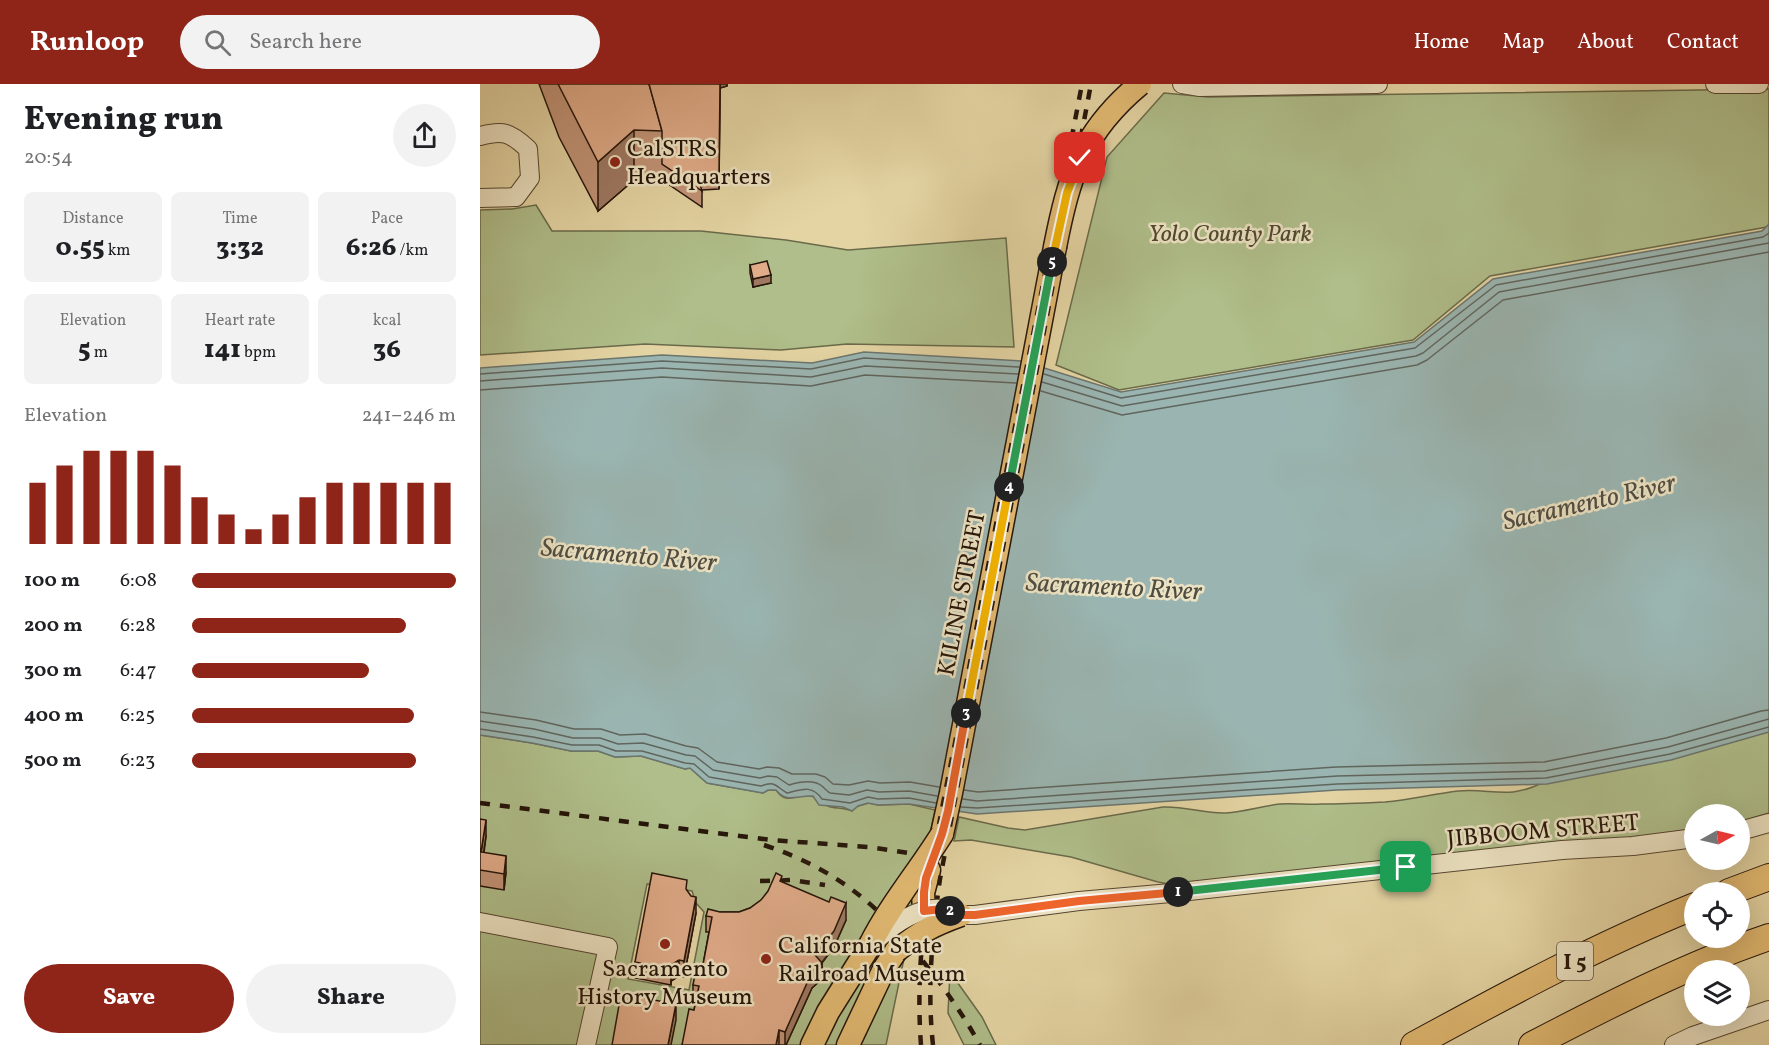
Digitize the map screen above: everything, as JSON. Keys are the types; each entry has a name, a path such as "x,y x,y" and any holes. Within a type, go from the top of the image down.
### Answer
{"highway":[{"path":"1750,884 1769,877"},
{"name":"I 5","path":"1414,1045 1524,985 1646,926 1684,910"},
{"name":"I 5","path":"1532,1045 1619,1000 1690,967 1769,937"},
{"path":"1539,1045 1571,1024"}],"main road":[{"name":"KILINE STREET","path":"924,911 926,878 942,834 953,783 1067,193 1091,138 1108,114 1140,84"},
{"path":"812,1045 828,1012 870,945 881,923 942,834"},
{"path":"848,1045 884,969 924,911"},
{"path":"896,951 917,934 961,915"}],"street":[{"path":"1182,84 1200,87 1378,84"},
{"path":"1715,84 1759,84"},
{"path":"480,136 498,132 516,138 528,149 530,178 516,197 480,198"},
{"path":"1750,828 1769,823"},
{"name":"JIBBOOM STREET","path":"870,945 905,918 924,911 942,909 961,915 975,915 1079,901 1562,850 1633,846 1684,839"},
{"path":"480,922 608,947 586,1045"},
{"path":"1674,1045 1693,1036 1769,1010"}],"green space":[{"name":"Yolo County Park","path":"1769,89 1769,225 1767,227 1490,276 1413,340 1119,390 1056,365 1107,157 1164,93 1208,97"},
{"path":"536,205 552,231 701,231 786,240 848,250 1006,238 1014,347 847,344 781,350 645,344 480,355 480,210 512,209"},
{"path":"1769,728 1769,813 1750,819 1750,804 1684,804 1684,831 1185,887 1158,882 1071,857 971,840 954,841 959,817 1025,830 1163,807 1226,813 1280,804 1385,802 1470,790 1509,792"},
{"path":"480,735 571,751 598,751 615,757 641,756 685,769 690,768 707,783 763,793 776,790 784,798 811,796 830,807 852,811 858,806 869,803 909,804 935,810 886,1045 480,1045","holes":["647,884 692,891 696,903 704,912 689,990 628,979"]},
{"path":"950,972 982,1017 996,1045 964,1045 948,1013"}],"water":[{"name":"Sacramento River","path":"1769,224 1769,732 1671,760 1547,784 1337,790 977,814 909,804 868,803 852,811 843,807 819,805 813,796 788,798 776,790 763,793 707,783 690,768 685,769 641,756 615,757 598,751 571,751 480,735 480,368 662,355 812,363 864,352 1022,361 1121,392 1414,342 1493,279 1762,231"}],"building":[{"path":"558,84 649,84 662,131 634,130 598,162"},
{"path":"649,84 720,84 719,173 697,174 702,191 662,164 662,131"},
{"path":"767,261 771,275 753,279 750,265"},
{"path":"480,819 486,820 481,852 506,856 504,874 480,870"},
{"name":"Sacramento History Museum","path":"652,873 687,880 686,889 691,896 696,897 684,961 679,960 671,965 671,969 635,962"},
{"name":"California State Railroad Museum","path":"776,873 782,876 780,881 829,902 831,897 846,903 834,931 815,955 822,963 812,972 785,1032 779,1030 776,1045 682,1045 689,1009 694,1010 699,986 693,985 696,969 702,970 712,917 706,916 708,909 720,912 739,912 750,908 768,891"},
{"path":"621,994 676,1004 668,1045 612,1045"}],"railway":[{"path":"921,1045 919,1001 921,957 931,869 1082,84"},
{"path":"933,1045 930,1004 931,962 940,879 1091,84"},
{"path":"480,803 771,840 869,847 915,854"},
{"path":"764,845 814,866 857,893 876,909 894,927 950,996 980,1045"},
{"path":"760,881 792,880 825,885"}],"place":[{"name":"CalSTRS Headquarters","path":"615,162"},
{"name":"Sacramento History Museum","path":"665,944"},
{"name":"California State Railroad Museum","path":"766,959"}],"route":[{"path":"1080,158 1062,211 948,811 926,878 924,911 942,909 961,915 975,915 1079,901 1406,867"}]}
